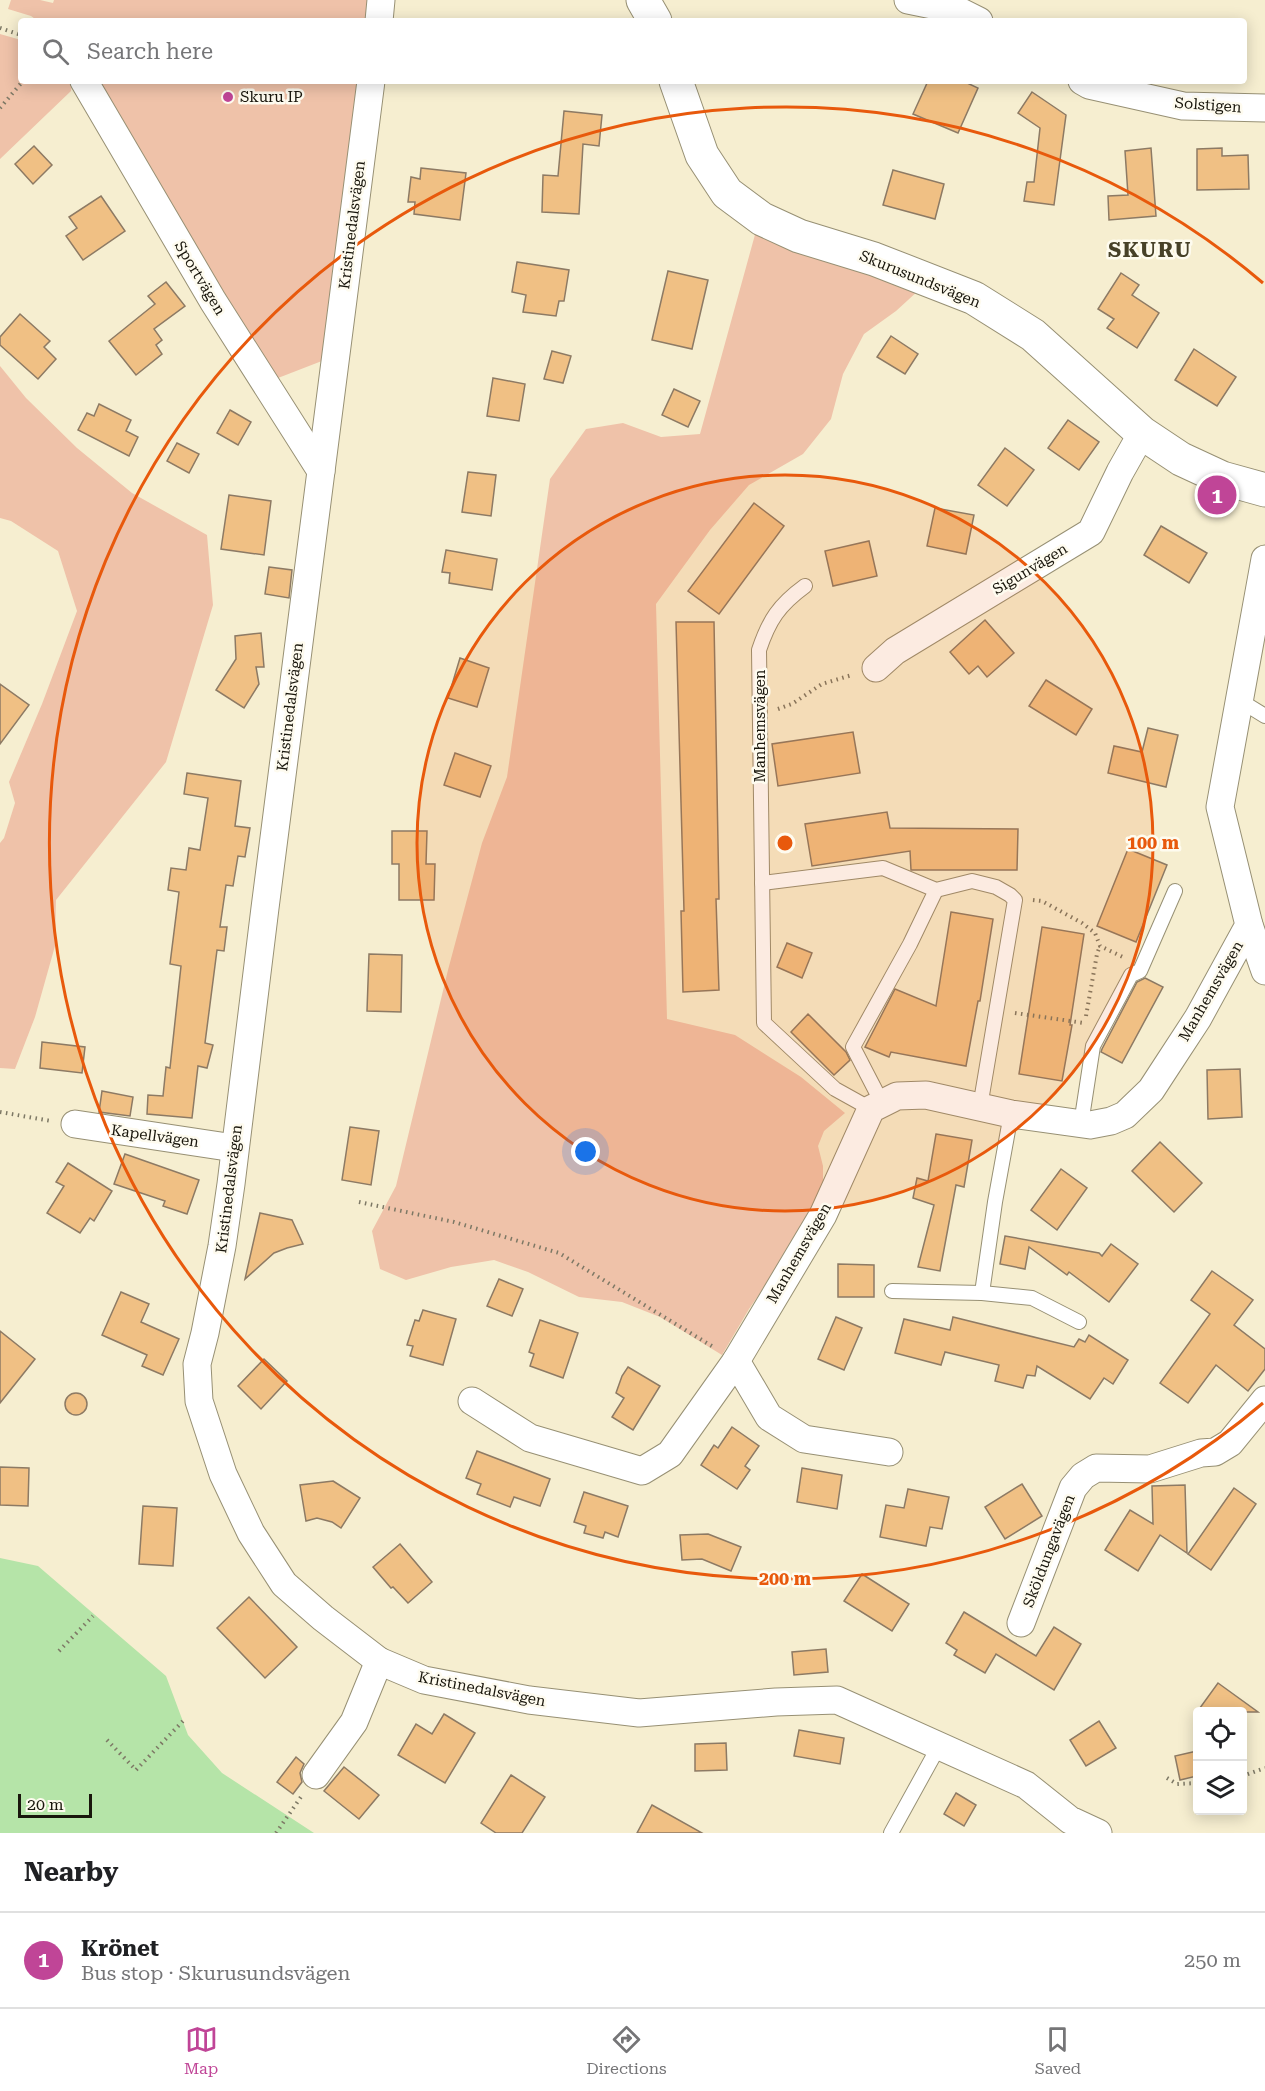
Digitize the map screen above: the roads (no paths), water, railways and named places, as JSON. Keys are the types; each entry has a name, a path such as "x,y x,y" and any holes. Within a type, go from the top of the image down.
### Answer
{"street":[{"path":"378,18 381,0"},
{"path":"643,0 653,18"},
{"path":"908,0 966,10"},
{"name":"Sportvägen","path":"86,84 213,301 321,471"},
{"name":"Kristinedalsvägen","path":"371,84 222,1246 206,1333 197,1364 199,1401 223,1474 251,1533 284,1584 323,1618 379,1661 424,1680 529,1700 639,1713 776,1702 837,1700 1026,1785 1070,1820 1088,1831"},
{"name":"Skurusundsvägen","path":"677,84 702,155 727,193 762,219 799,236 874,259 974,298 1033,336 1142,433 1181,459 1222,478 1265,490"},
{"name":"Solstigen","path":"1087,84 1184,106 1265,108"},
{"name":"Sigunvägen","path":"876,668 895,651 1091,532 1142,433"},
{"name":"Manhemsvägen","path":"472,1401 530,1438 642,1471 670,1454 736,1362 823,1215 877,1106 897,1096 926,1095 1011,1114 1090,1125 1111,1121 1137,1106 1151,1090 1198,1018 1249,925 1220,807 1265,559"},
{"path":"1249,925 1265,971"},
{"name":"Kapellvägen","path":"75,1124 234,1148"},
{"path":"736,1362 769,1417 804,1439 889,1452"},
{"name":"Sköldungavägen","path":"1021,1623 1073,1488 1083,1476 1096,1468 1150,1469 1201,1452 1215,1452 1230,1443 1265,1400"},
{"path":"316,1775 354,1722 379,1661"}],"lane":[{"name":"Manhemsvägen","path":"806,586 788,599 767,627 759,650 764,1023 835,1089 877,1106"},
{"path":"1239,700 1265,716"},
{"path":"762,883 883,867 936,890 972,881 996,887 1015,900 980,1107"},
{"path":"877,1106 853,1047 910,944 936,890"},
{"path":"1081,1124 1093,1046 1131,975 1140,971 1143,966 1175,891"},
{"path":"982,1293 1011,1114"},
{"path":"892,1291 982,1293 1032,1298 1079,1322"},
{"path":"891,1833 939,1746"}],"place":[{"name":"Skuru IP","path":"228,97"},
{"name":"Krönet","path":"1217,495"}],"district":[{"name":"SKURU","path":"1150,250"}]}
